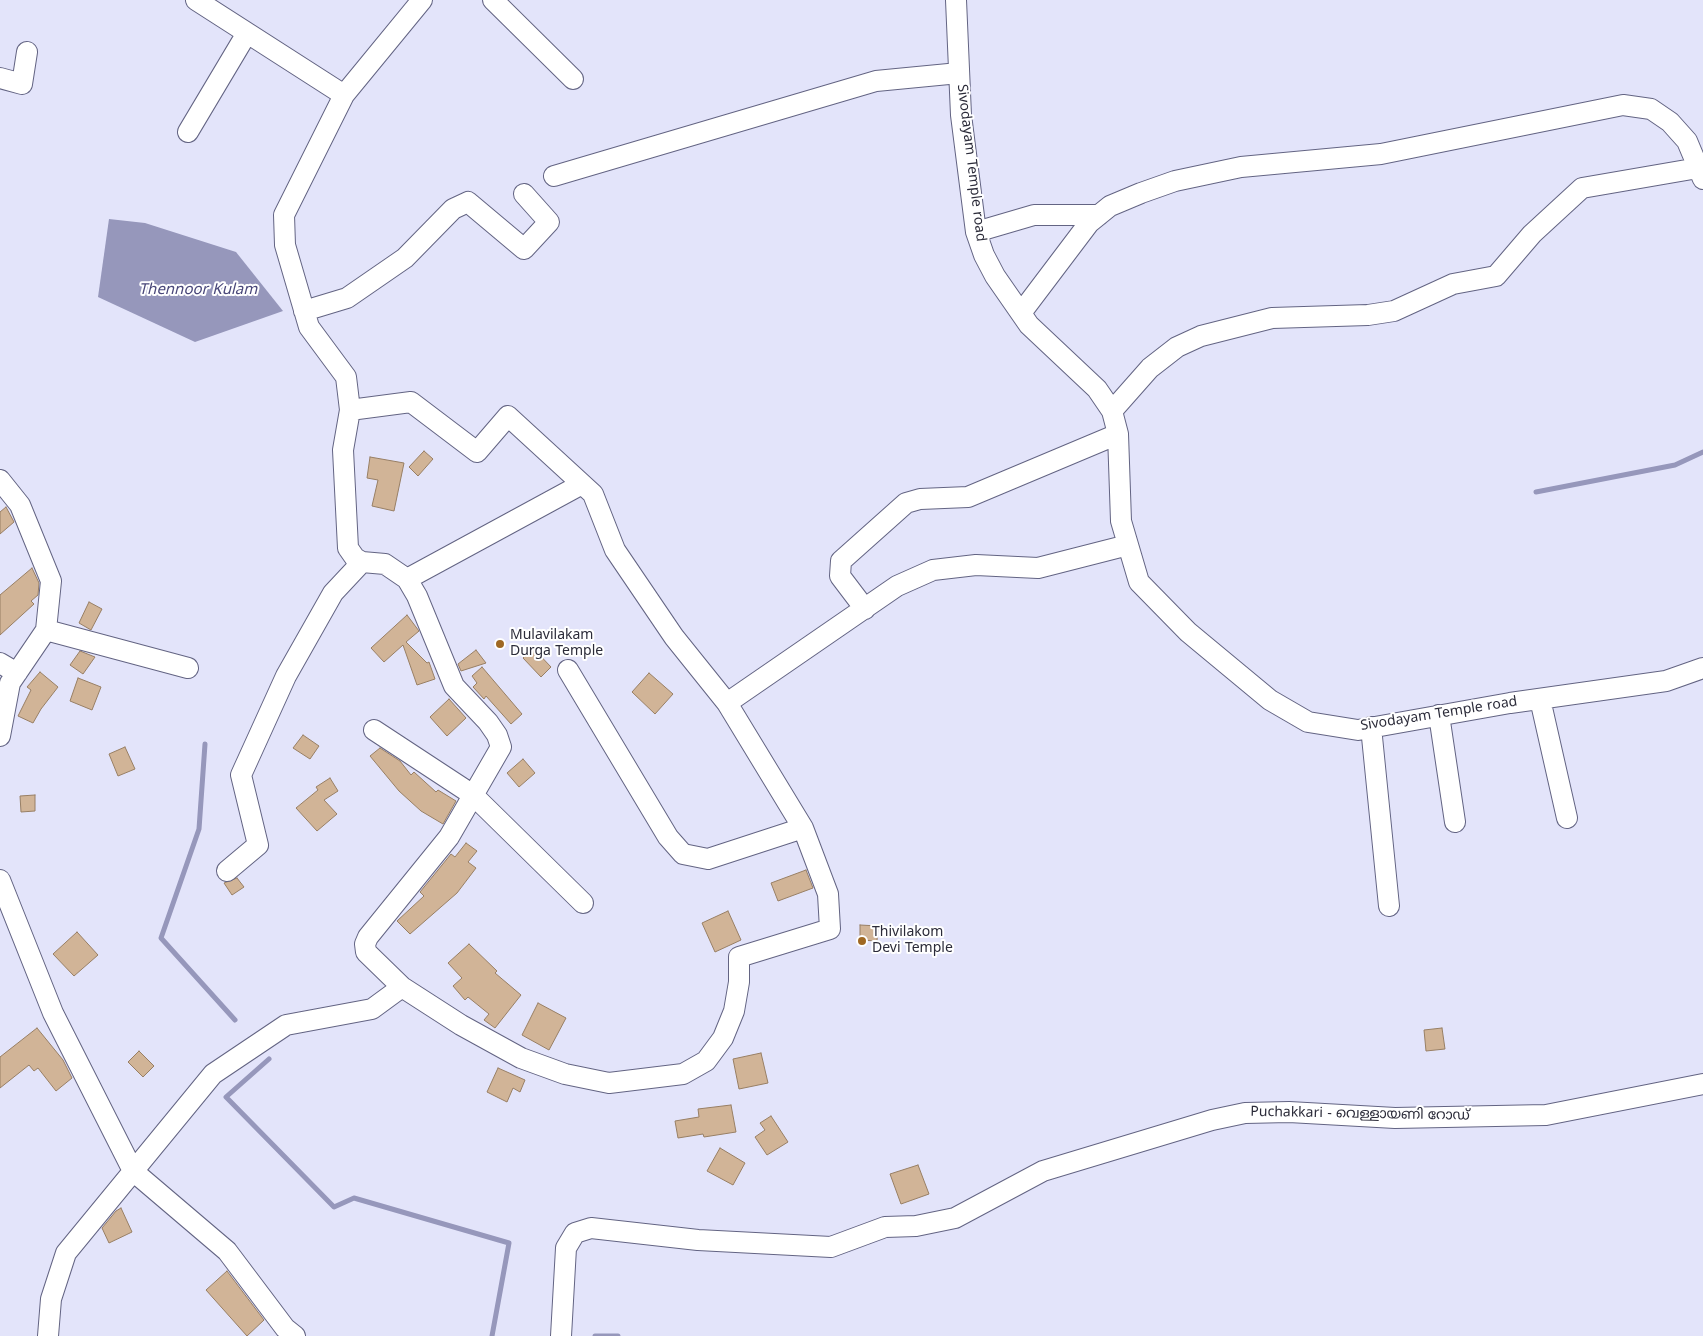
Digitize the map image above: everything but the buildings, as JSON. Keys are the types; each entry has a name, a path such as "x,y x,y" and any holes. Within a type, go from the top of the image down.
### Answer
{"street":[{"path":"196,0 344,95"},
{"path":"350,410 411,402 477,452 508,416 593,494 615,550 674,637 726,703 803,828 828,894 830,928 739,957 739,982 734,1011 723,1038 706,1061 683,1074 609,1083 565,1074 521,1058 461,1025 402,987 366,952 365,944 368,937 449,837 501,747 497,735 488,722 454,686 416,596 407,580 385,564 362,562 354,558 348,548 343,450 350,410 346,377 309,327 285,245 284,215 344,95 422,0"},
{"path":"492,0 573,79"},
{"name":"Sivodayam Temple road","path":"956,0 961,115 976,232 984,255 995,276 1029,326 1097,388 1112,411 1118,434 1121,521 1139,582 1188,632 1270,700 1308,722 1358,730 1439,715 1666,681 1703,668"},
{"path":"188,132 247,33"},
{"path":"0,78 22,84 27,52"},
{"path":"554,176 876,81 959,73"},
{"path":"1021,314 1089,222 1110,206 1176,181 1241,167 1381,154 1623,106 1651,109 1670,122 1687,140 1701,173 1582,188 1532,234 1496,276 1453,284 1394,311 1368,315 1272,318 1201,336 1177,346 1150,368 1112,411"},
{"path":"304,312 347,298 405,258 453,209 468,202 524,250 549,222 524,194"},
{"path":"976,232 1034,215 1099,215"},
{"path":"865,609 840,576 842,561 906,503 920,499 968,497 1118,434"},
{"path":"0,480 20,505 51,581 46,630 8,668 10,683 0,736"},
{"path":"407,580 582,484"},
{"path":"726,703 898,586 933,570 976,565 1038,568 1128,545"},
{"path":"227,871 258,845 241,775 286,676 333,593 362,562"},
{"path":"46,630 188,668"},
{"path":"568,670 668,838 683,854 708,859 803,828"},
{"path":"1540,699 1567,818"},
{"path":"1439,715 1455,822"},
{"path":"1371,727 1389,906"},
{"path":"374,730 473,795 583,903"},
{"path":"0,880 53,1013 133,1171 227,1251 285,1328 295,1336"},
{"path":"48,1336 52,1299 66,1253 213,1074 286,1025 372,1009 402,987"},
{"name":"Puchakkari - വെള്ളായണി റോഡ്","path":"561,1336 566,1248 575,1232 590,1228 698,1240 831,1247 886,1227 916,1226 955,1218 1043,1171 1212,1120 1245,1113 1288,1112 1395,1118 1546,1115 1703,1084"}],"water":[{"name":"Thennoor Kulam","path":"109,219 145,223 236,252 283,311 195,342 98,297"}],"waterway":[{"path":"1536,492 1675,465 1703,452"},
{"path":"205,744 199,829 161,938 235,1020"},
{"path":"269,1059 226,1097 334,1207 354,1198 509,1243 492,1336"},
{"path":"595,1336 618,1336"}],"place":[{"name":"Mulavilakam Durga Temple","path":"500,644"},
{"name":"Thivilakom Devi Temple","path":"862,941"}]}
